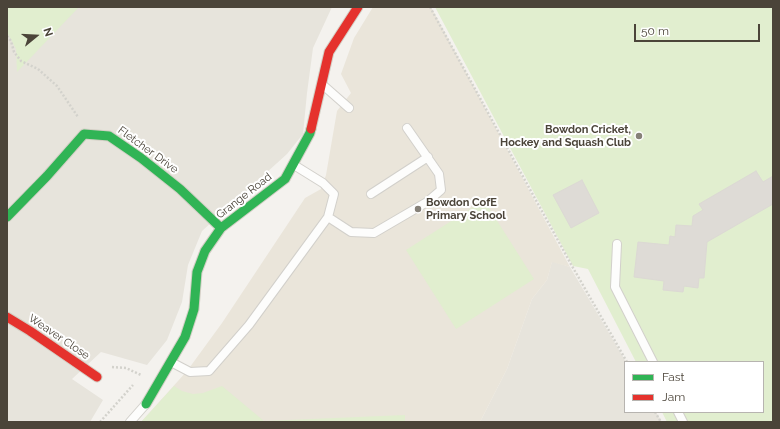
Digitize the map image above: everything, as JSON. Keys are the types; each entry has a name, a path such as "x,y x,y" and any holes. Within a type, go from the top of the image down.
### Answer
{"street":[{"name":"Grange Road","path":"146,404 185,337 194,309 197,272 205,251 221,228 285,179 310,134 329,52 358,7"},
{"path":"7,217 47,176 84,134"},
{"name":"Fletcher Drive","path":"84,134 110,136 180,189 221,228"},
{"name":"Weaver Close","path":"7,317 97,377"}],"lane":[{"path":"322,84 349,108"},
{"path":"328,217 351,232 374,233 427,202 441,190 439,174 407,128"},
{"path":"372,194 428,157"},
{"path":"171,362 190,372 208,371 249,325 328,217 334,194 323,183 293,165"},
{"path":"617,244 615,287 652,361"},
{"path":"130,422 146,404"},
{"path":"678,413 683,422"}],"path":[{"path":"430,7 572,266 626,361"},
{"path":"7,36 11,41 14,52 21,61 38,69 57,86 79,117 84,134"},
{"path":"97,377 113,367 126,368 146,377"},
{"path":"656,413 660,422"}],"shaded area":[{"path":"7,7 332,7 313,48 303,134 287,154 202,231 188,265 182,302 167,340 147,365 101,352 72,379 103,400 90,422 7,422"},
{"name":"Bowdon CofE Primary School","path":"373,7 431,7 570,267 552,262 547,280 532,299 507,369 480,422 141,422 187,371 222,323 305,198 321,189 326,175 337,111 351,93 341,74 354,38"},
{"path":"552,261 570,267 625,361 624,361 624,413 657,413 662,422 480,422 507,369 532,299 547,280"}],"green space":[{"path":"7,7 79,7 17,72 16,49 7,32"},
{"name":"Bowdon Cricket, Hockey and Squash Club","path":"435,7 773,7 773,422 667,422 662,413 764,413 764,361 635,361 588,269 573,266"},
{"path":"484,200 534,279 456,329 406,250"},
{"path":"174,386 182,391 193,394 203,393 222,386 264,421 405,415 405,422 141,422"}],"building":[{"path":"756,171 763,182 773,176 773,204 707,242 704,278 699,278 698,288 684,286 683,292 663,290 664,281 634,277 638,242 669,245 670,236 675,237 676,225 692,226 693,216 703,210 699,204"},
{"path":"582,180 599,213 571,228 553,195"}],"traffic: fast":[{"path":"146,404 185,337 194,309 197,272 205,251 221,228 285,179 311,129"},
{"path":"7,217 47,176 84,134 109,136 141,158 180,189 221,228"}],"traffic: jam":[{"path":"311,129 329,52 358,7"},
{"path":"7,317 97,377"}],"place":[{"name":"Bowdon Cricket, Hockey and Squash Club","path":"639,136"},
{"name":"Bowdon CofE Primary School","path":"418,209"}]}
